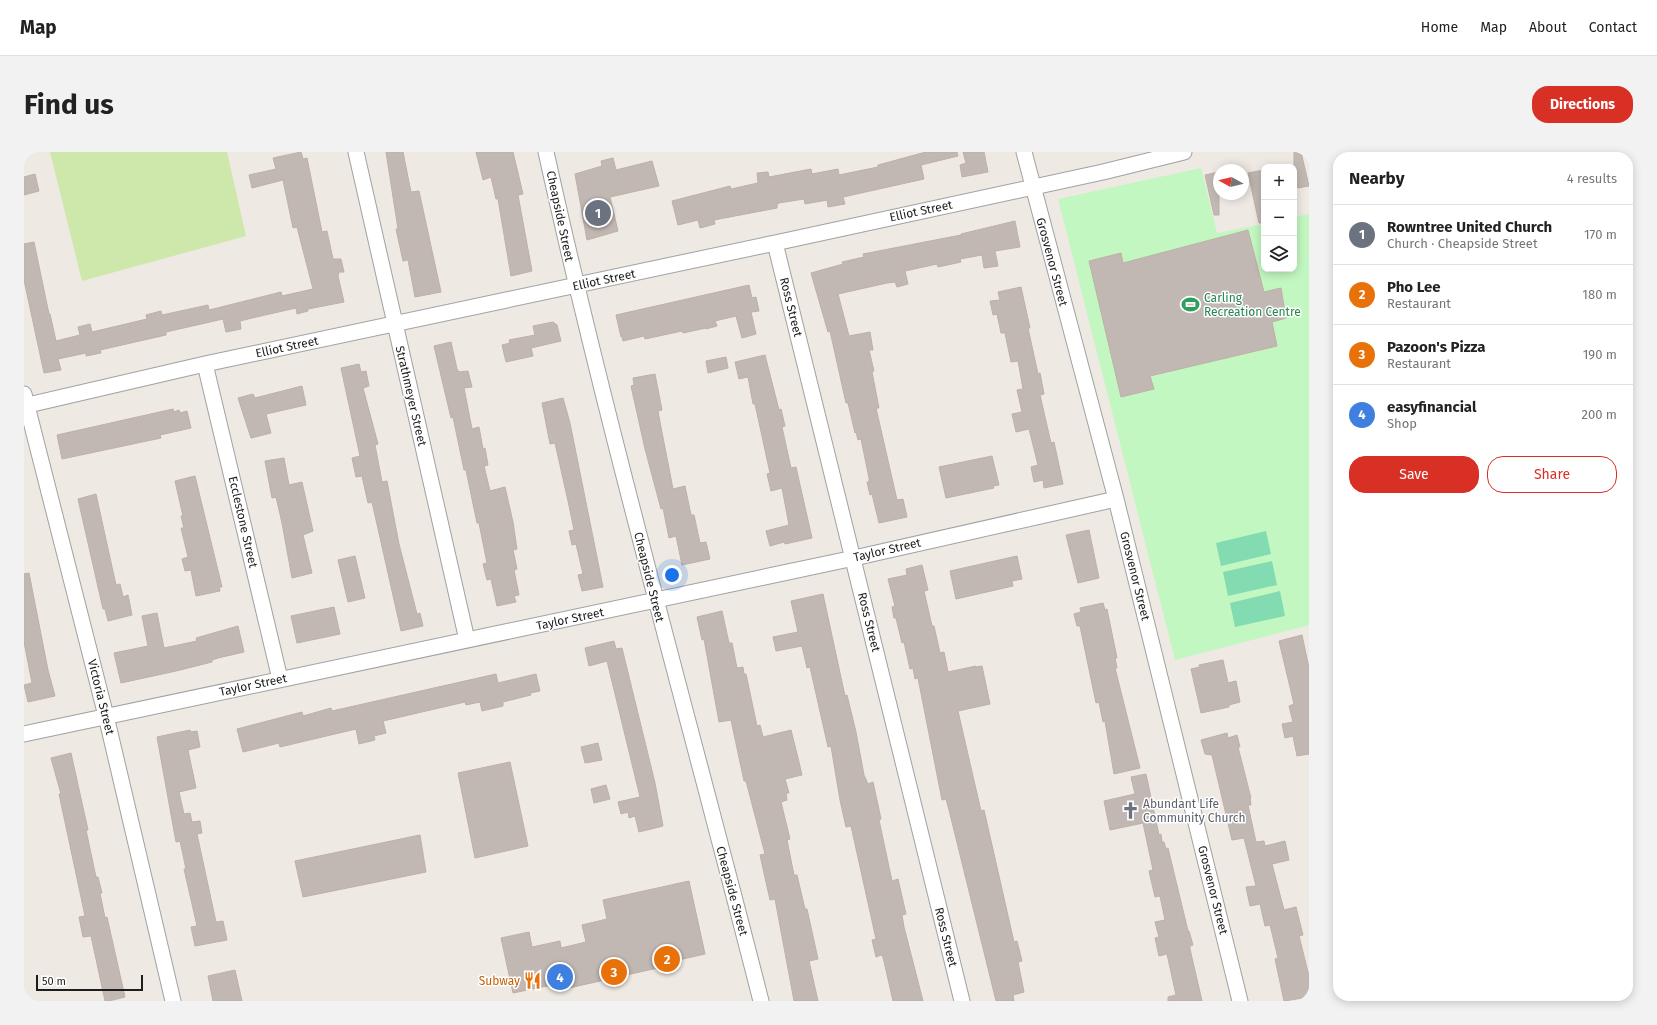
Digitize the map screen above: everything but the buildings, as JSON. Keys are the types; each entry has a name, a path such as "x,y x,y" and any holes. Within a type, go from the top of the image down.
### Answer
{"street":[{"name":"Strathmeyer Street","path":"356,152 467,640"},
{"name":"Cheapside Street","path":"546,152 575,286 655,601 760,1001"},
{"name":"Grosvenor Street","path":"1024,152 1116,499 1240,1001"},
{"name":"Elliot Street","path":"25,402 775,243 1184,152"},
{"name":"Ross Street","path":"775,243 854,558 962,1001"},
{"name":"Ecclestone Street","path":"205,364 280,680"},
{"name":"Victoria Street","path":"25,402 106,716 173,1001"},
{"name":"Taylor Street","path":"24,734 655,601 1116,499"}],"green space":[{"path":"50,152 227,152 246,236 82,281"},
{"path":"1201,168 1217,233 1261,225 1261,272 1297,272 1297,216 1309,214 1309,625 1175,660 1058,199"},
{"path":"1266,531 1271,554 1221,566 1216,543"},
{"path":"1272,561 1277,585 1228,596 1223,572"},
{"path":"1280,591 1285,616 1235,627 1230,603"}],"place":[{"name":"Rowntree United Church","path":"598,213"},
{"name":"Carling Recreation Centre","path":"1191,305"},
{"name":"Abundant Life Community Church","path":"1130,811"},
{"name":"Pho Lee","path":"667,959"},
{"name":"Pazoon's Pizza","path":"614,972"},
{"name":"easyfinancial","path":"560,977"},
{"name":"Subway","path":"533,981"}]}
